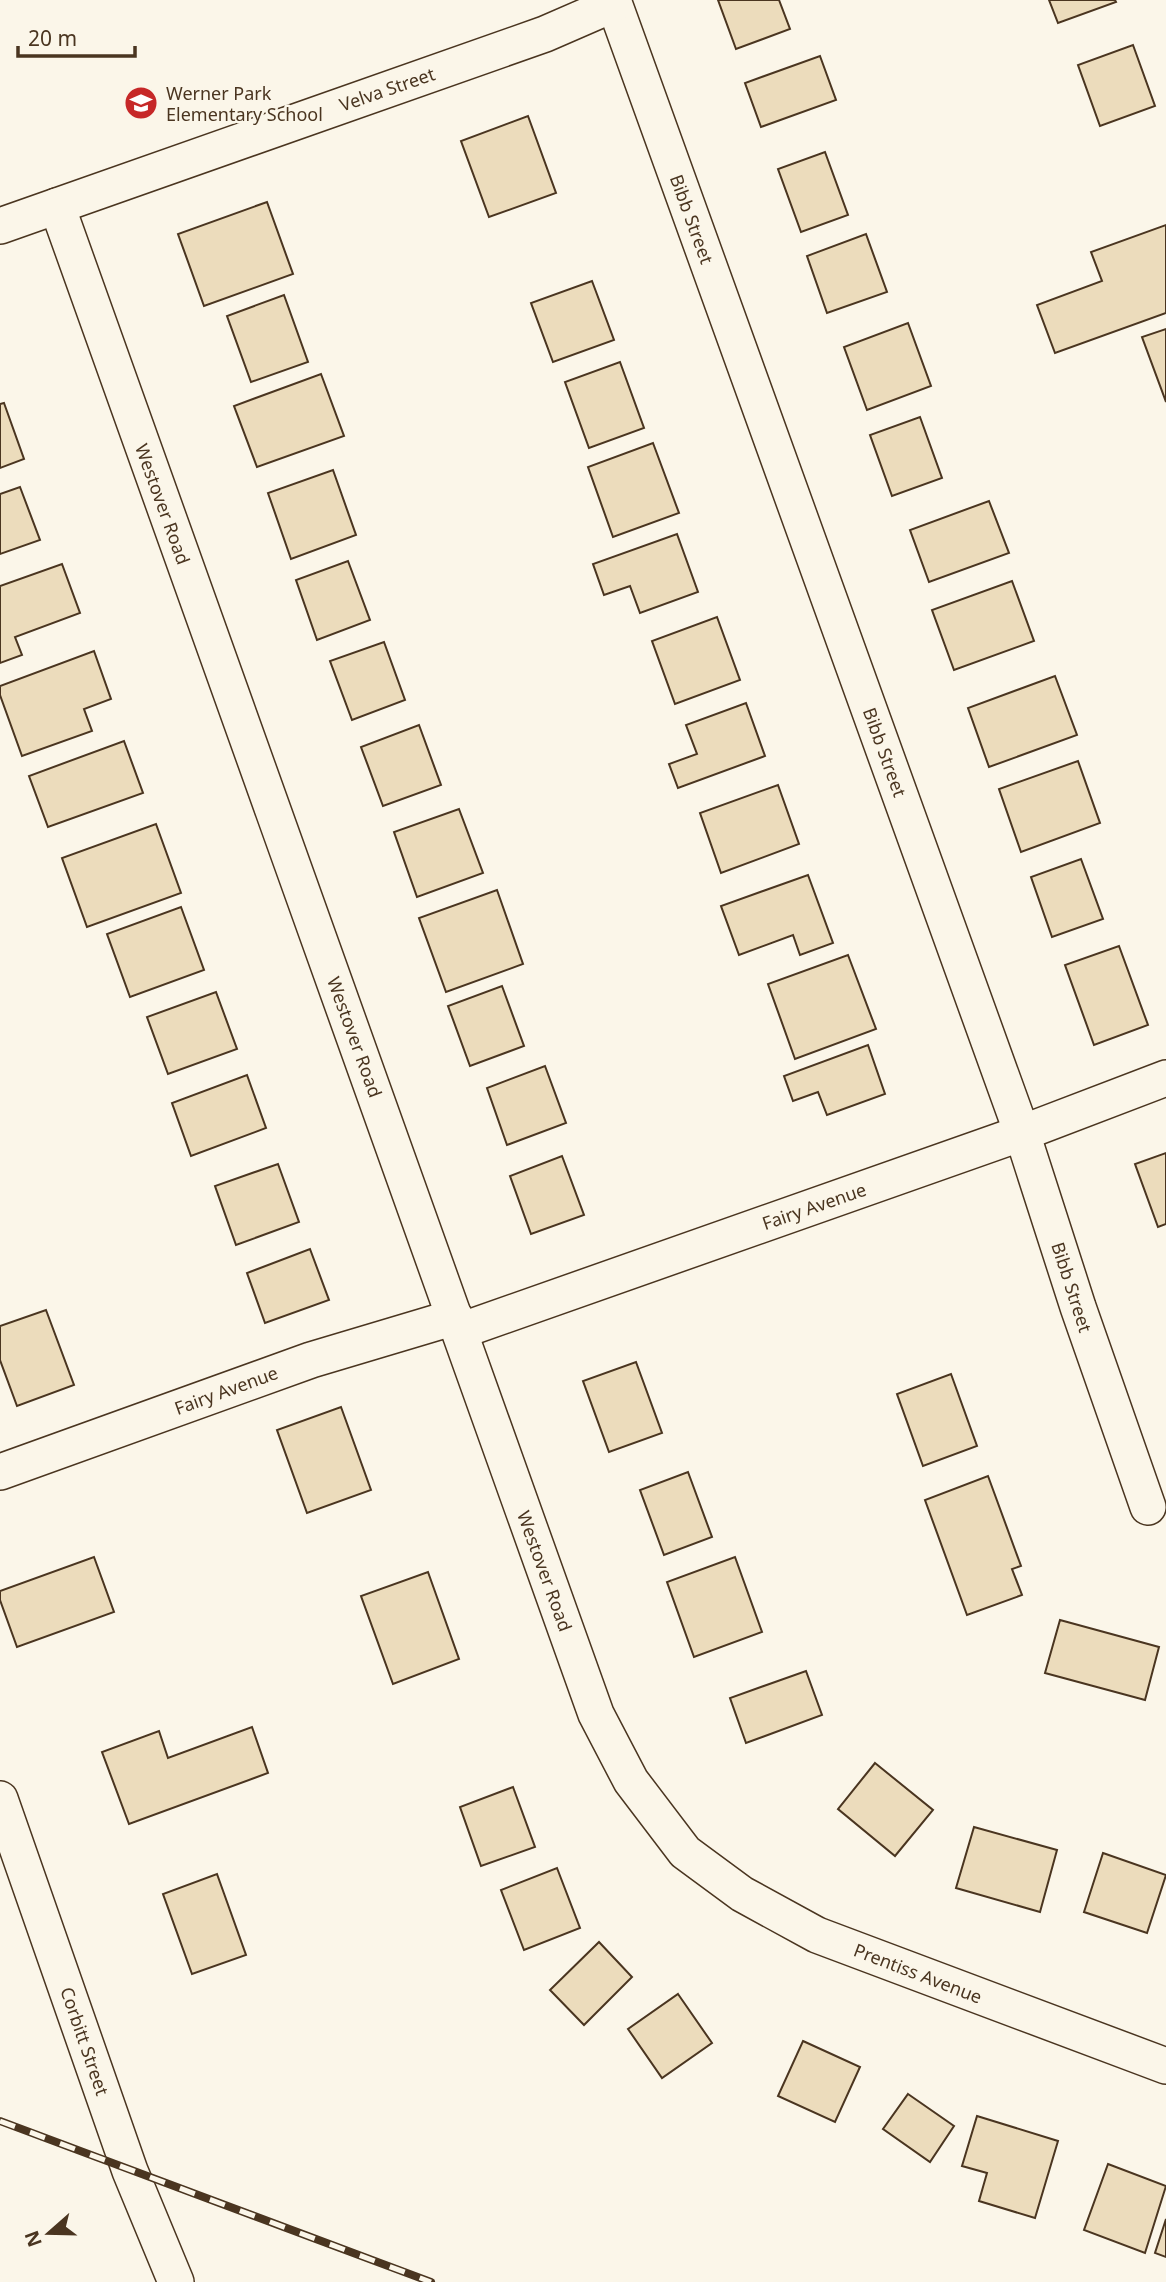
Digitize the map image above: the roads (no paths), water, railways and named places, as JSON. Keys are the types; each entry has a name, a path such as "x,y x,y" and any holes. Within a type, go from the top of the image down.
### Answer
{"street":[{"name":"Velva Street","path":"0,226 545,34 613,2"},
{"name":"Bibb Street","path":"613,2 1022,1133 1078,1307 1148,1507"},
{"name":"Westover Road","path":"57,206 596,1714 631,1780 685,1852"},
{"name":"Fairy Avenue","path":"0,1472 311,1360 457,1324 1022,1133 1166,1078"},
{"name":"Corbitt Street","path":"0,1799 130,2171 176,2282"},
{"name":"Prentiss Avenue","path":"685,1852 742,1894 817,1935 1166,2066"}],"railway":[{"path":"0,2121 431,2282"}],"place":[{"name":"Werner Park Elementary School","path":"141,103"}]}
